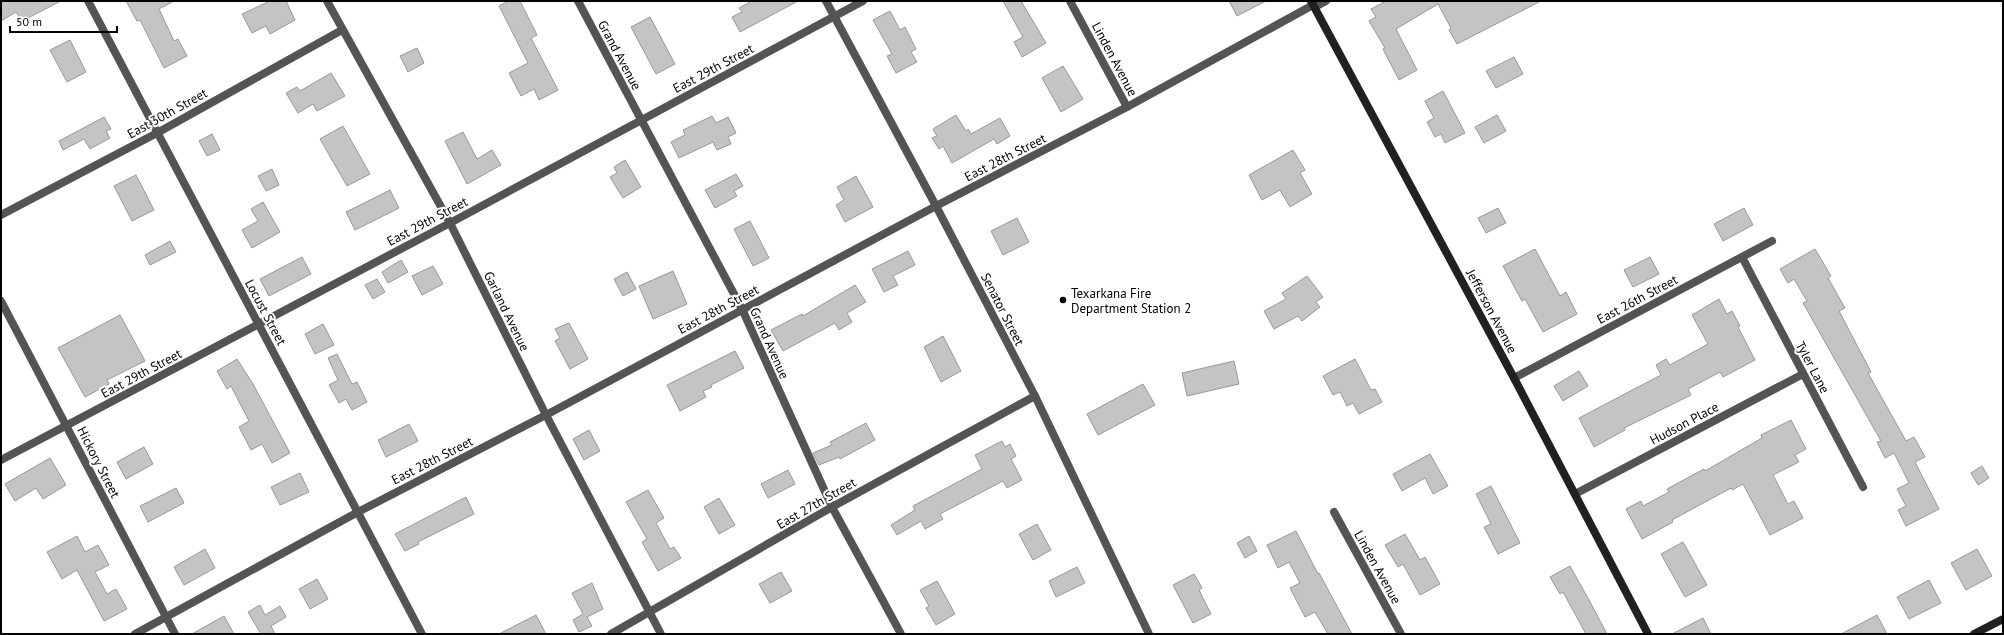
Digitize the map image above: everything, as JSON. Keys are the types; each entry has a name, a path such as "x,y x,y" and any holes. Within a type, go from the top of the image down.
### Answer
{"main road":[{"name":"Jefferson Avenue","path":"1313,4 1514,378 1648,634"},
{"path":"1979,633 2003,619"}],"street":[{"name":"Locust Street","path":"88,1 422,634"},
{"name":"Garland Avenue","path":"327,1 450,223 546,415 661,634"},
{"name":"Grand Avenue","path":"578,1 742,309 832,507 901,634"},
{"name":"Senator Street","path":"826,1 936,206 1035,396 1149,634"},
{"name":"East 29th Street","path":"1,460 450,223 863,1"},
{"name":"Linden Avenue","path":"1070,1 1127,107"},
{"name":"East 28th Street","path":"135,634 358,512 546,415 936,206 1127,107 1313,4 1326,1"},
{"name":"East 30th Street","path":"1,215 157,132 342,30"},
{"name":"East 26th Street","path":"1514,378 1772,241"},
{"name":"Tyler Lane","path":"1742,257 1863,488"},
{"name":"Hickory Street","path":"1,301 175,634"},
{"name":"Hudson Place","path":"1575,494 1803,374"},
{"name":"East 27th Street","path":"611,634 832,507 1035,396"},
{"name":"Linden Avenue","path":"1334,512 1401,634"}],"building":[{"path":"1,1 61,1 22,21 16,12 1,21"},
{"path":"126,1 174,1 159,9 174,41 178,39 187,56 164,68 140,20 137,21"},
{"path":"270,1 286,1 295,20 270,34 266,26 252,33 242,14"},
{"path":"509,1 520,1 537,35 531,38 558,90 539,100 534,89 521,96 509,73 528,63 499,6"},
{"path":"752,1 798,1 740,32 732,17 742,12 739,8"},
{"path":"1003,1 1021,1 1046,43 1022,57 1014,42 1023,37"},
{"path":"1229,1 1266,1 1237,16"},
{"path":"1386,1 1541,1 1457,44 1449,30 1451,28 1438,4 1396,29 1417,70 1399,80 1383,49 1385,48 1369,21 1376,17 1371,9"},
{"path":"890,11 900,30 905,27 916,49 911,52 917,62 896,73 887,56 892,54 873,20"},
{"path":"650,17 675,64 656,74 631,27"},
{"path":"70,40 86,72 67,82 50,50"},
{"path":"417,48 424,63 408,72 400,56"},
{"path":"1514,57 1523,74 1496,88 1486,71"},
{"path":"1063,66 1083,99 1061,112 1042,78"},
{"path":"331,73 345,96 317,111 313,104 298,113 286,93 297,87 300,91"},
{"path":"1443,91 1465,133 1445,143 1441,134 1435,137 1427,122 1434,118 1425,101"},
{"path":"956,115 966,131 968,129 971,134 1000,118 1010,136 997,144 994,139 952,163 943,146 939,149 932,138 937,136 933,129"},
{"path":"1497,115 1506,131 1484,143 1475,127"},
{"path":"712,116 716,123 728,117 736,133 728,137 731,144 717,150 713,142 679,158 671,142 685,135 683,130"},
{"path":"104,117 111,129 106,131 110,138 90,149 84,139 63,150 59,141"},
{"path":"343,126 370,174 347,186 320,139"},
{"path":"463,132 477,159 492,150 501,165 467,184 445,141"},
{"path":"212,134 220,150 207,156 199,141"},
{"path":"1293,150 1305,170 1300,173 1312,194 1290,207 1280,190 1262,200 1249,175"},
{"path":"625,160 641,187 623,198 610,177 617,173 614,167"},
{"path":"272,169 279,185 266,191 258,176"},
{"path":"736,174 743,186 734,191 737,196 715,208 705,190"},
{"path":"136,175 154,210 132,221 114,186"},
{"path":"856,176 873,207 845,222 836,205 844,200 837,187"},
{"path":"390,190 399,208 355,230 346,212"},
{"path":"263,202 280,232 252,248 242,230 258,221 251,209"},
{"path":"1498,208 1506,223 1486,233 1478,218"},
{"path":"1744,208 1753,225 1723,241 1714,224"},
{"path":"1017,218 1029,242 1003,255 991,231"},
{"path":"750,221 769,258 753,266 734,229"},
{"path":"170,241 176,252 150,265 145,255"},
{"path":"1535,249 1560,296 1566,292 1577,314 1543,332 1525,299 1522,301 1503,266"},
{"path":"1815,249 1831,276 1828,278 1845,308 1839,311 1871,372 1868,373 1906,441 1914,437 1925,457 1915,462 1939,509 1906,526 1898,510 1906,506 1897,489 1909,483 1894,453 1885,458 1877,442 1881,441 1803,303 1807,301 1794,279 1788,283 1780,269"},
{"path":"908,251 915,265 893,276 898,285 884,292 872,269"},
{"path":"302,257 311,274 269,296 260,279"},
{"path":"1650,257 1659,274 1633,287 1624,270"},
{"path":"401,260 408,272 388,283 382,272"},
{"path":"433,266 443,284 422,295 412,276"},
{"path":"673,271 687,304 653,319 639,286"},
{"path":"627,272 636,289 623,296 614,279"},
{"path":"1307,276 1323,297 1316,302 1320,307 1302,321 1298,316 1274,329 1264,311 1286,299 1282,293"},
{"path":"377,279 385,292 373,299 365,285"},
{"path":"855,285 866,302 847,313 852,322 839,330 835,323 783,351 771,330 802,314 803,316"},
{"path":"1719,299 1727,314 1732,311 1740,326 1738,327 1755,360 1723,377 1720,372 1688,389 1691,395 1624,428 1625,430 1594,447 1579,418 1661,375 1656,365 1666,359 1670,365 1708,344 1692,315"},
{"path":"120,315 145,361 107,380 109,384 85,397 58,348"},
{"path":"569,323 588,359 570,369 555,341 560,338 555,329"},
{"path":"323,324 334,345 315,354 305,334"},
{"path":"943,336 961,371 941,382 924,347"},
{"path":"735,351 744,368 711,385 712,387 703,391 706,397 680,411 667,385"},
{"path":"337,354 352,384 357,382 367,402 352,410 346,399 339,403 329,385 338,380 328,358"},
{"path":"237,359 253,384 290,453 272,463 262,444 251,450 239,427 249,421 231,386 227,389 217,371"},
{"path":"1355,359 1371,390 1375,389 1382,402 1359,414 1353,403 1347,406 1340,392 1333,395 1323,376"},
{"path":"1234,361 1239,384 1187,396 1182,373"},
{"path":"1579,371 1588,386 1563,401 1554,386"},
{"path":"1143,384 1155,405 1098,435 1087,414"},
{"path":"1791,420 1806,449 1795,455 1799,462 1773,475 1788,504 1794,501 1803,518 1770,535 1743,484 1732,490 1731,488 1672,520 1673,522 1642,539 1626,509 1641,501 1643,506 1669,492 1667,489 1704,469 1705,471 1762,438 1761,435"},
{"path":"866,423 875,440 840,459 839,457 819,465 813,453 832,445 830,442"},
{"path":"409,424 418,441 386,457 378,440"},
{"path":"589,430 600,451 584,460 573,439"},
{"path":"1002,441 1005,447 1010,444 1016,456 1011,459 1022,480 1007,488 1003,481 940,514 943,519 925,529 921,521 897,535 891,525 915,510 913,506 982,469 975,455"},
{"path":"144,447 153,464 126,479 117,462"},
{"path":"1430,454 1448,486 1433,494 1425,478 1402,491 1393,474"},
{"path":"50,458 66,485 43,499 36,488 15,501 5,484"},
{"path":"1982,466 1989,478 1978,485 1971,473"},
{"path":"788,470 795,484 768,498 761,484"},
{"path":"300,473 309,492 280,505 271,487"},
{"path":"1491,486 1520,543 1498,554 1484,527 1491,524 1476,494"},
{"path":"176,488 184,503 148,522 140,506"},
{"path":"648,490 664,518 656,523 670,549 674,547 681,558 658,571 642,542 647,539 626,502"},
{"path":"466,497 474,514 418,542 419,544 405,551 395,534"},
{"path":"719,498 735,525 719,534 704,507"},
{"path":"1037,524 1051,550 1033,560 1019,534"},
{"path":"1296,531 1318,574 1319,573 1352,634 1328,634 1315,612 1305,617 1290,588 1300,583 1289,562 1278,568 1267,545"},
{"path":"1405,534 1420,560 1425,557 1440,584 1420,595 1403,564 1398,567 1385,545"},
{"path":"77,536 85,552 98,545 109,565 95,572 107,594 116,589 127,609 104,621 77,570 62,579 47,552"},
{"path":"1249,536 1257,551 1245,558 1237,543"},
{"path":"1683,542 1707,585 1685,597 1661,554"},
{"path":"205,549 215,568 184,585 174,567"},
{"path":"1977,549 1992,576 1966,590 1951,563"},
{"path":"1570,566 1607,634 1586,634 1563,592 1560,594 1550,577"},
{"path":"1077,567 1085,583 1056,597 1049,581"},
{"path":"781,572 792,591 770,603 759,584"},
{"path":"1194,574 1202,588 1199,590 1211,614 1193,623 1173,585"},
{"path":"317,579 328,599 310,609 299,589"},
{"path":"1929,580 1941,603 1909,619 1897,597"},
{"path":"937,581 955,614 936,625 926,608 929,606 920,590"},
{"path":"592,583 603,609 587,617 592,626 579,632 573,620 583,614 572,593"},
{"path":"260,605 265,615 280,606 286,617 271,626 275,634 261,634 248,612"},
{"path":"536,615 546,634 499,634"},
{"path":"1877,615 1887,634 1841,634"},
{"path":"224,616 234,634 192,634"},
{"path":"1703,618 1711,634 1672,634"}],"place":[{"name":"Texarkana Fire Department Station 2","path":"1063,300"}]}
